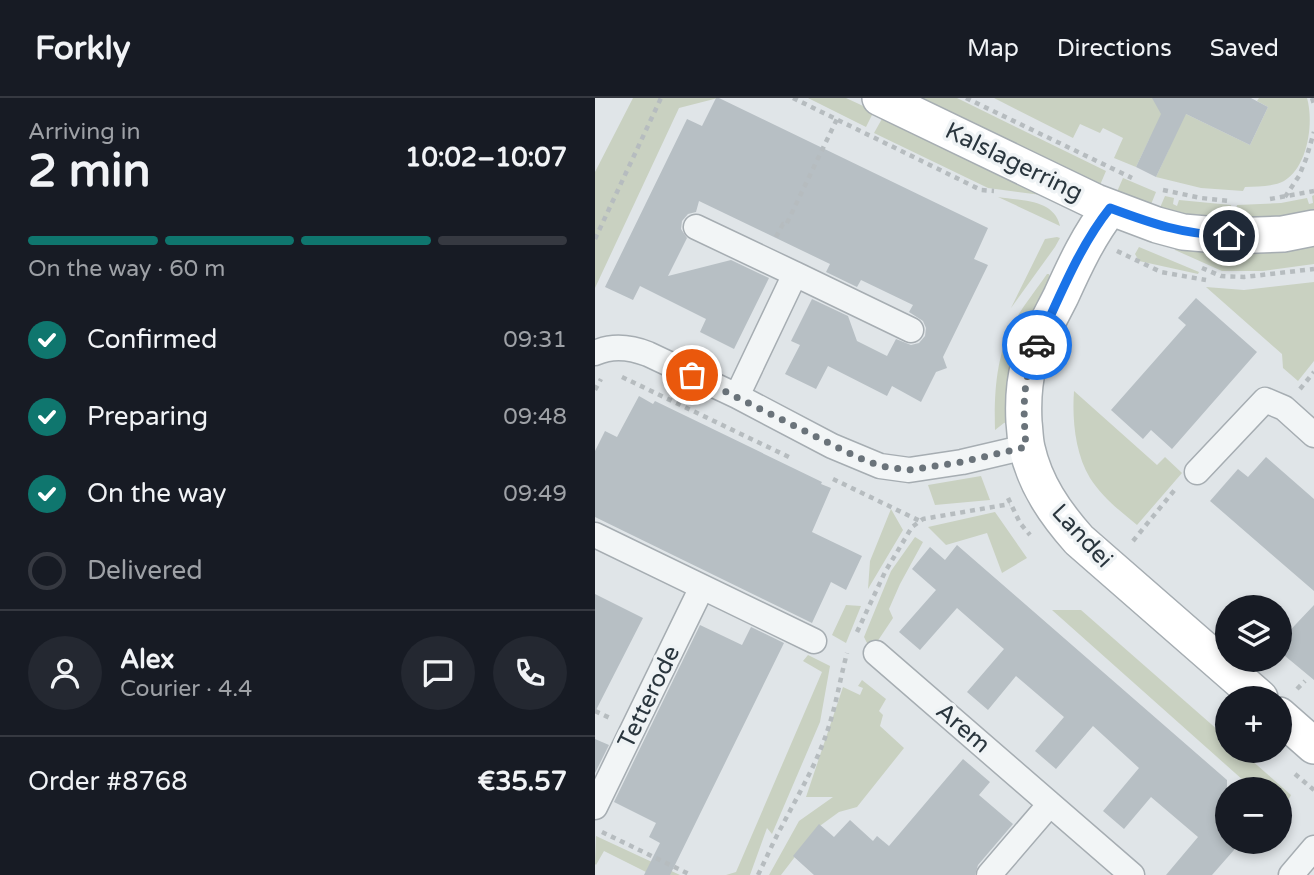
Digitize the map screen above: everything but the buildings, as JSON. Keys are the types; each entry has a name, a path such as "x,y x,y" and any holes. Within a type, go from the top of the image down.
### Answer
{"street":[{"name":"Kalslagerring","path":"884,99 1110,208 1157,225 1205,234 1270,235 1314,228"},
{"name":"Landei","path":"1110,208 1082,252 1036,345 1029,365 1023,408 1026,447 1045,495 1058,516 1079,540 1246,686"},
{"path":"696,227 911,330"},
{"path":"737,396 795,274"},
{"path":"595,353 611,348 638,350 737,396 832,446 880,466 909,470 962,462 1026,447"},
{"path":"1197,472 1265,400 1284,408 1314,435"},
{"path":"595,535 814,641"},
{"name":"Tetterode","path":"595,807 702,587"},
{"name":"Arem","path":"876,653 1132,875"},
{"path":"1295,699 1314,746"},
{"path":"989,875 1050,804"},
{"path":"1291,875 1314,848"}],"path":[{"path":"595,239 661,98"},
{"name":"Kalslagerring","path":"966,98 1137,180"},
{"path":"1312,98 1314,104"},
{"path":"765,260 783,224 786,225 837,119"},
{"path":"1284,198 1299,176 1314,132"},
{"path":"1162,190 1230,201"},
{"path":"1257,200 1284,198 1314,191"},
{"path":"1119,245 1110,248 1161,272 1206,280"},
{"path":"1221,276 1244,277 1314,269"},
{"path":"617,374 797,461"},
{"path":"1133,541 1185,478 1197,472"},
{"path":"822,473 921,521"},
{"path":"758,875 827,734 848,650 885,572 912,527 921,521 945,515 1010,504"},
{"path":"814,641 819,637 867,658 876,653"},
{"path":"595,829 691,875"}],"green space":[{"path":"633,98 718,98 679,108 595,288 595,172"},
{"path":"808,98 846,98 874,111 866,127"},
{"path":"920,98 957,98 1106,171 1100,185"},
{"path":"994,98 1153,98 1250,145 1268,107 1257,101 1259,98 1307,98 1309,131 1299,166 1284,181 1245,187 1243,191 1201,188 1156,177 1169,149 1149,140 1136,167 1114,158 1123,138 1103,128 1100,133 1080,124 1073,138"},
{"path":"883,117 1041,195 988,188 874,133"},
{"path":"1123,178 1156,192 1150,207 1116,194"},
{"path":"1314,195 1314,212 1283,218 1212,220 1159,210 1165,196 1174,198 1173,204 1177,206 1179,200 1231,205 1232,212 1236,212 1237,205 1281,203 1307,198 1309,204 1313,203"},
{"path":"998,197 1044,206 1057,217 1060,226"},
{"path":"1060,238 1055,247 1011,308 1045,239"},
{"path":"1314,245 1314,264 1263,271 1222,271 1175,250 1262,253"},
{"path":"1139,247 1199,272 1198,274 1139,261 1135,254"},
{"path":"1047,274 1050,277 1026,328 1009,422 995,430 996,387 1004,345 1020,313"},
{"path":"1314,282 1314,361 1298,381 1283,368 1282,354 1206,287 1244,290"},
{"path":"1074,391 1157,465 1165,457 1182,473 1137,525 1100,491 1085,468 1076,436"},
{"path":"981,476 990,500 935,505 928,485"},
{"path":"891,509 903,530 868,589 870,561"},
{"path":"995,512 1027,558 1002,573 987,533 946,545 928,527"},
{"path":"915,537 923,542 889,609 893,618 871,651 864,637 891,571"},
{"path":"846,605 861,606 846,643 832,635"},
{"path":"1052,610 1081,610 1215,727 1215,755"},
{"path":"808,655 830,666 820,722 772,834 767,828 750,875 726,875 736,872 822,672 803,661"},
{"path":"862,680 886,699 879,711 883,715 880,726 904,748 857,807 839,812 817,828 781,875 769,875 799,821 833,797 806,797 843,687 860,695 863,688 858,686"},
{"path":"1224,763 1255,763 1271,777 1240,777"},
{"path":"596,836 680,875 652,875 604,851 596,865"}],"way so far":[{"path":"692,375 857,457 880,466 909,470 962,462 1026,447 1023,408 1025,385 1037,345"}],"route":[{"path":"1037,345 1082,252 1110,208 1183,232 1229,236"}]}
